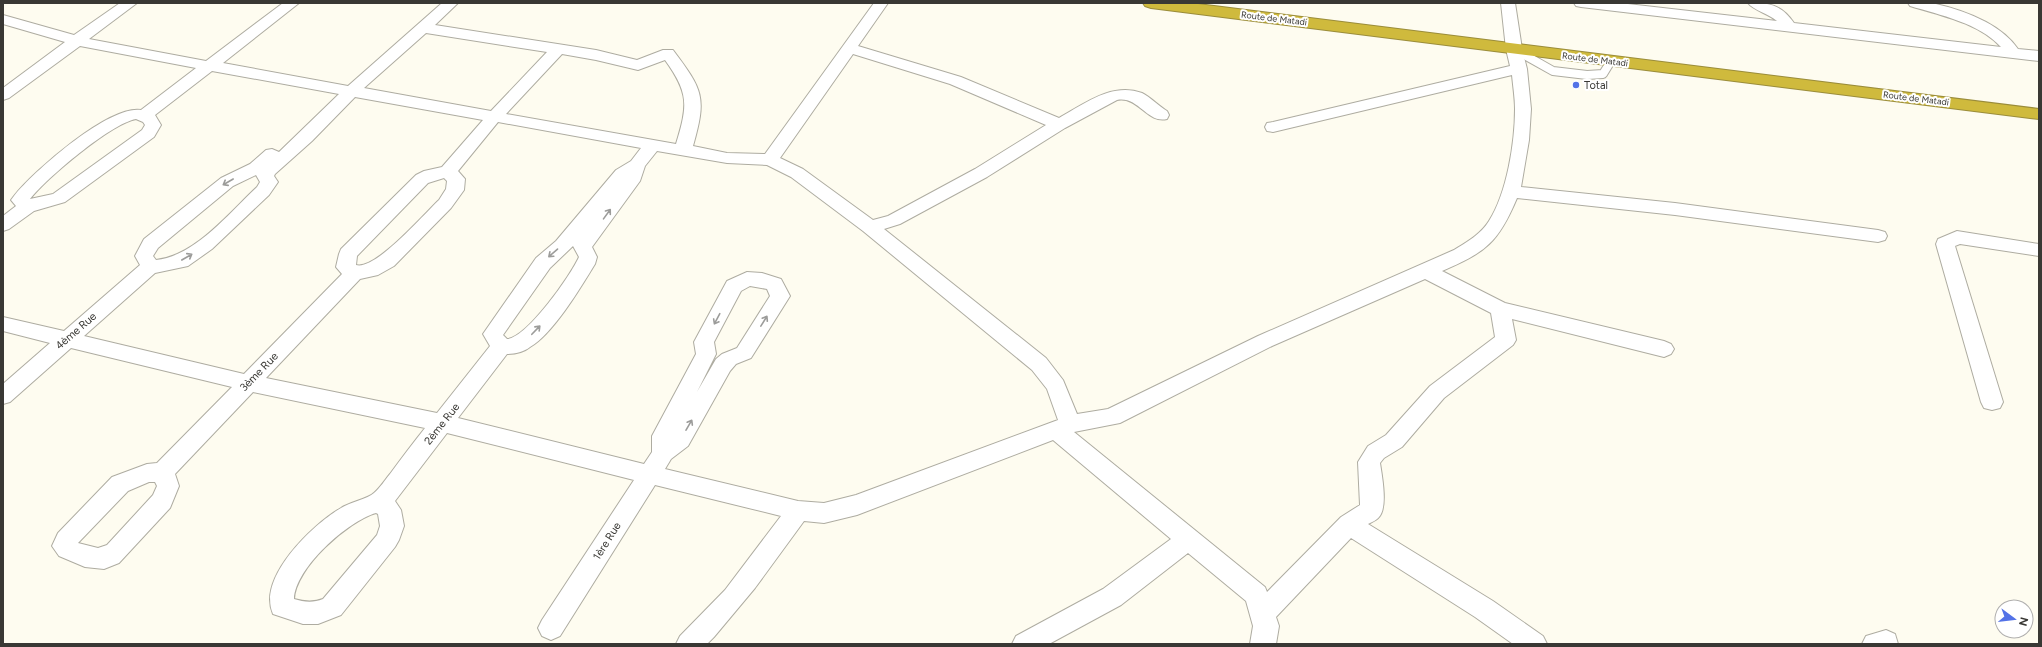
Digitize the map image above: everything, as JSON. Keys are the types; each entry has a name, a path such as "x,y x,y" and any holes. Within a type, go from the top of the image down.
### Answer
{"highway":[{"name":"Route de Matadi","path":"1151,3 2039,114"}],"street":[{"path":"3,95 40,70 55,56 130,3"},
{"path":"82,38 102,29 141,3"},
{"path":"145,115 292,3"},
{"path":"262,169 264,176 269,182 263,191 198,251 185,259 168,265 150,267 144,256 151,244 227,182 262,169 306,137 345,97 451,3"},
{"path":"770,160 881,3"},
{"path":"3,324 249,383 442,423 798,511 824,513 857,506 953,470 1062,426 1112,417 1265,342 1424,270 1461,255 1480,242 1497,224 1511,192 1522,140 1522,109 1519,69 1514,49 1508,3"},
{"path":"1581,3 2039,56"},
{"path":"1756,3 1776,11 1785,20 1790,28"},
{"path":"1915,3 1960,17 1984,28 2004,40 2014,54"},
{"path":"3,19 345,97 495,116 727,158 770,160 797,173 870,227 1039,364 1056,386 1062,426 1188,538 1256,595 1266,626 1263,644"},
{"path":"423,28 558,49 638,65 668,53 680,70 693,96 690,126 683,150"},
{"path":"2004,40 2039,42"},
{"path":"849,48 929,72 1024,108 1059,124"},
{"path":"448,172 456,179 455,190 445,204 387,261 371,270 354,273 346,266 348,254 422,179 430,175 448,172 495,116 558,49"},
{"path":"3,85 42,61 55,56"},
{"path":"1273,127 1519,69"},
{"path":"870,227 894,220 961,184 1059,124 1112,96 1123,94 1137,97 1161,115"},
{"path":"3,225 28,206 43,204 59,198 148,133 153,126 150,118 145,115 136,114 122,118 98,133 31,185 20,200 28,206"},
{"path":"580,238 582,247 588,257 585,264 538,329 524,342 513,346 502,345 495,340 492,334 543,263 580,238 634,177 637,165 653,145"},
{"path":"1511,192 1675,209 1878,236"},
{"path":"1992,402 1945,244 1957,237 2039,250"},
{"name":"4ème Rue","path":"3,396 150,267"},
{"path":"1424,270 1500,309 1664,349"},
{"name":"3ème Rue","path":"163,472 354,273"},
{"path":"747,279 762,280 774,284 780,296 744,353 729,360 723,365 680,440 663,453 663,436 706,354 704,342 734,286 747,279"},
{"path":"1262,614 1349,524 1371,510 1372,492 1369,462 1376,452 1394,441 1437,392 1506,340 1500,309"},
{"name":"2ème Rue","path":"381,502 502,345"},
{"path":"702,361 723,365"},
{"name":"1ère Rue","path":"551,628 663,453"},
{"path":"381,502 389,510 392,526 387,540 332,608 318,613 303,613 282,606 281,595 286,580 314,544 343,518 363,507 381,502"},
{"path":"689,644 702,632 734,596 798,511"},
{"path":"1349,524 1484,610 1534,644"},
{"path":"1025,644 1112,597 1188,538"}],"place":[{"name":"Total","path":"1576,85"}]}
